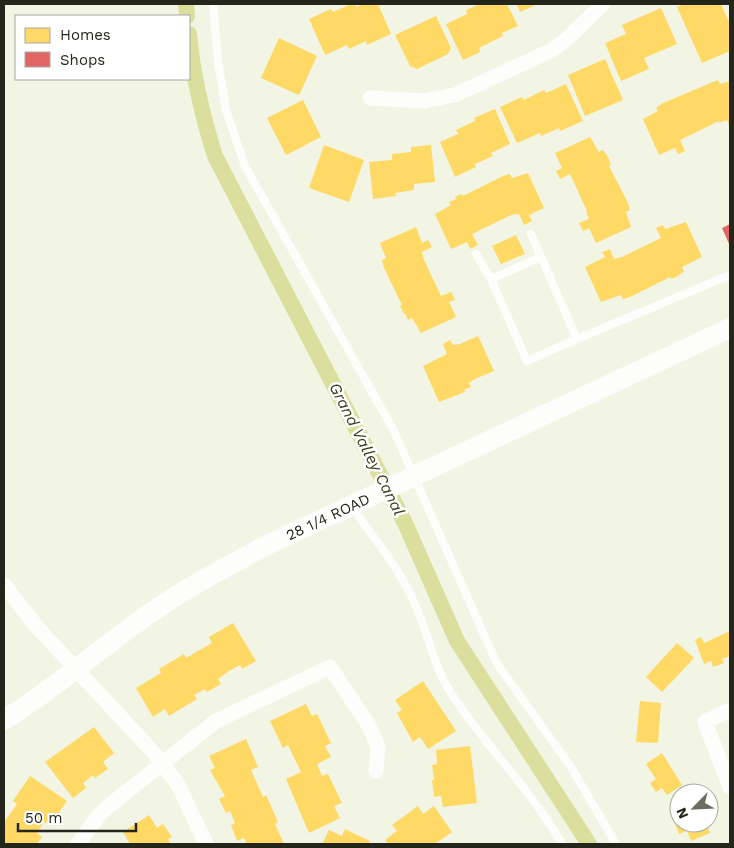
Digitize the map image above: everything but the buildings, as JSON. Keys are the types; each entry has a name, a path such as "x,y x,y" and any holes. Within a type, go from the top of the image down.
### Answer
{"main road":[{"name":"28 1/4 ROAD","path":"4,720 38,698 150,614 194,586 265,546 730,328"}],"street":[{"path":"370,98 423,101 455,96 552,50 567,39 603,4"},
{"path":"4,584 37,626 143,740 162,764 178,785 206,844"},
{"path":"78,844 99,815 216,721 330,667 369,726 378,747 376,771"},
{"path":"730,710 705,722 730,787"}],"lane":[{"path":"213,4 218,61 226,110 245,166 394,431 410,478 496,662 571,767 616,844"},
{"path":"531,234 577,339"},
{"path":"476,254 491,279 527,361 730,275"},
{"path":"491,279 541,257"},
{"path":"360,502 414,603 439,671 451,693 527,791 562,844"}],"waterway":[{"name":"Grand Valley Canal","path":"186,4 187,15"},
{"name":"Grand Valley Canal","path":"190,42 199,96 215,156 405,523 457,641 589,844"}]}
